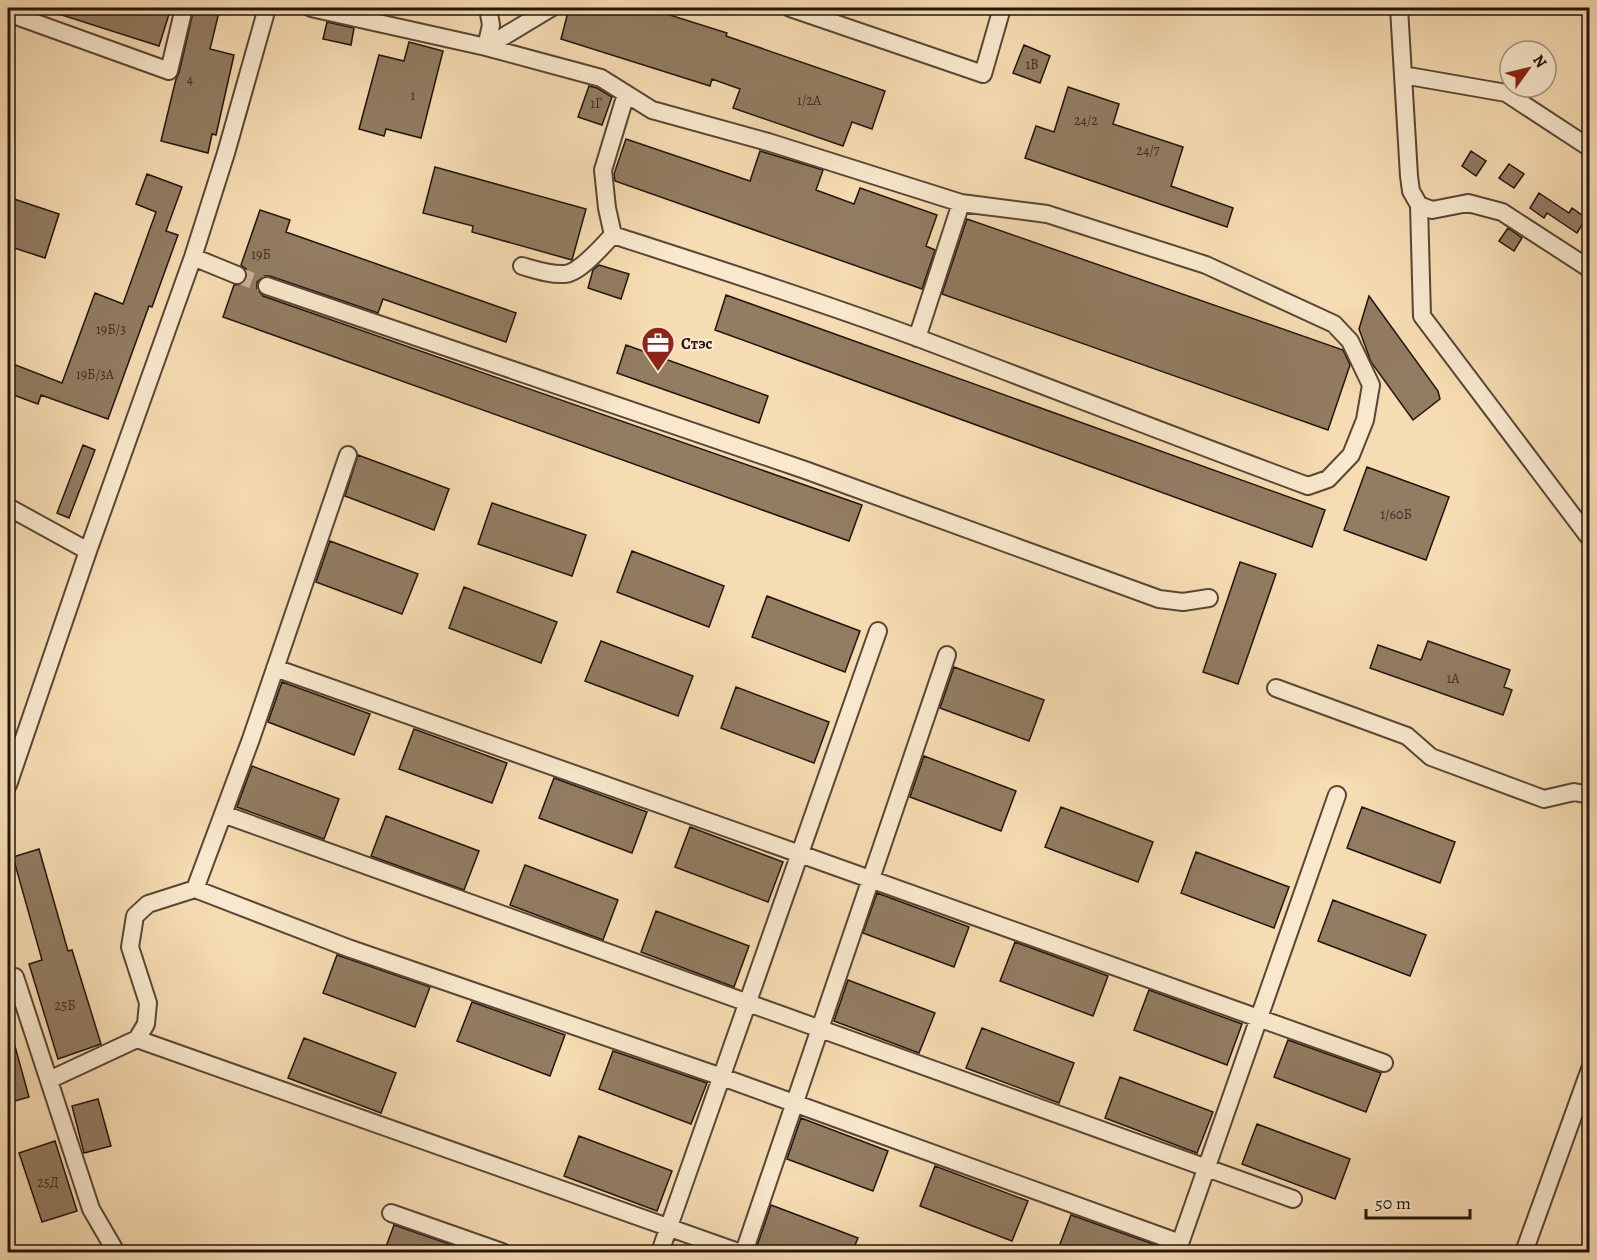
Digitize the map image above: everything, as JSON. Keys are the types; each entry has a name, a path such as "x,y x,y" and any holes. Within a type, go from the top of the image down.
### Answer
{"street":[{"path":"8,13 169,71 184,8"},
{"path":"8,785 11,757 33,713 193,257 226,153 267,8"},
{"path":"311,8 486,47 601,78 652,110 768,142 961,203 1047,214 1194,261 1334,324 1350,341 1371,384 1365,420 1351,455 1328,478 1308,486 1132,422 916,338 613,235"},
{"path":"486,47 491,25 488,8"},
{"path":"486,47 551,8"},
{"path":"790,8 983,74 1002,8"},
{"path":"1399,8 1410,184 1415,201 1432,210 1467,203 1502,212 1590,269"},
{"path":"1403,75 1506,93 1590,148"},
{"path":"613,235 607,208 603,170 626,94"},
{"path":"916,338 961,203"},
{"path":"1419,205 1422,316 1588,536"},
{"path":"522,266 543,272 567,274 589,260 613,235"},
{"path":"193,257 237,275"},
{"path":"267,285 816,474 1159,599 1183,602 1209,598"},
{"path":"195,889 275,668 348,455"},
{"path":"8,507 88,551"},
{"path":"660,1252 878,631"},
{"path":"744,1252 947,655"},
{"path":"275,668 1384,1063"},
{"path":"1276,688 1407,736 1431,757 1544,799 1574,792 1590,795"},
{"path":"49,1080 137,1039 146,1024 148,1003 130,947 135,916 148,904 195,889 348,948 722,1077 1179,1248 1337,795"},
{"path":"223,814 1293,1199"},
{"path":"15,976 91,1209 116,1252"},
{"path":"137,1039 738,1252"},
{"path":"1524,1252 1590,1069"},
{"path":"392,1213 502,1252"}],"building":[{"path":"46,8 171,8 159,46 46,10"},
{"path":"194,8 220,8 210,49 234,55 216,135 212,134 208,153 161,141"},
{"path":"569,8 637,8 654,12 654,10 727,33 726,36 885,91 872,129 852,122 843,146 733,108 740,89 712,79 710,86 561,39"},
{"path":"327,22 354,28 351,45 323,39"},
{"path":"409,42 443,51 421,138 386,129 384,136 359,129 379,55 404,61"},
{"path":"1024,45 1050,56 1040,83 1013,73"},
{"path":"589,86 612,97 602,125 578,117"},
{"path":"1068,87 1119,104 1113,124 1183,147 1171,186 1233,208 1227,227 1025,158 1036,126 1054,132"},
{"path":"626,139 750,181 760,151 823,170 816,190 854,204 860,188 937,215 926,246 935,250 922,289 615,181 614,174"},
{"path":"1471,151 1486,161 1476,176 1462,166"},
{"path":"1509,164 1524,174 1514,188 1499,178"},
{"path":"435,167 586,209 572,260 472,232 473,226 423,213"},
{"path":"147,174 182,187 166,231 178,235 152,307 149,306 108,419 41,395 38,404 8,393 8,362 62,383 95,293 123,304 156,212 136,204"},
{"path":"1539,193 1569,213 1572,208 1586,218 1577,233 1547,213 1544,218 1530,208"},
{"path":"8,197 59,214 45,258 8,246"},
{"path":"260,210 290,220 286,232 516,313 506,342 383,299 378,313 270,276 264,276 257,282 257,289 263,296 862,505 849,541 223,317 234,285 243,284 247,278 246,269 241,265"},
{"path":"967,219 1343,350 1350,365 1328,430 942,294"},
{"path":"1508,228 1522,238 1514,251 1499,241"},
{"path":"599,265 629,274 621,299 588,288 593,270"},
{"path":"726,295 1325,510 1312,547 715,330"},
{"path":"1369,296 1438,391 1440,399 1413,420 1371,362 1359,329"},
{"path":"626,345 768,396 759,423 617,373"},
{"path":"83,445 95,450 69,518 57,513"},
{"path":"358,455 449,489 434,530 345,496"},
{"path":"1367,467 1449,497 1426,560 1344,530"},
{"path":"492,503 586,535 572,576 478,544"},
{"path":"330,541 418,574 402,614 316,582"},
{"path":"632,551 724,586 709,627 617,592"},
{"path":"1240,562 1276,574 1238,684 1203,672"},
{"path":"464,587 557,622 541,663 449,628"},
{"path":"767,596 860,631 845,672 752,637"},
{"path":"601,641 693,676 678,716 585,681"},
{"path":"1428,641 1510,670 1504,687 1512,690 1503,715 1370,668 1378,645 1421,660"},
{"path":"954,667 1044,700 1029,741 940,708"},
{"path":"282,682 370,714 354,755 268,722"},
{"path":"736,687 829,722 814,763 721,728"},
{"path":"414,729 507,763 492,803 399,769"},
{"path":"924,756 1016,791 1001,831 910,797"},
{"path":"252,766 339,799 324,839 237,807"},
{"path":"554,778 647,812 632,853 539,818"},
{"path":"1061,807 1153,842 1138,882 1045,847"},
{"path":"1362,807 1455,842 1440,883 1347,848"},
{"path":"386,816 479,851 464,890 371,856"},
{"path":"690,827 783,862 768,902 675,867"},
{"path":"39,849 68,951 72,950 101,1044 58,1059 29,964 42,960 13,857"},
{"path":"1196,852 1289,887 1274,928 1181,893"},
{"path":"525,865 618,900 603,940 510,905"},
{"path":"877,893 969,927 954,967 863,933"},
{"path":"1333,900 1426,935 1410,976 1318,941"},
{"path":"656,911 749,946 734,987 641,952"},
{"path":"1015,942 1108,976 1093,1016 1000,981"},
{"path":"337,955 430,987 415,1027 323,993"},
{"path":"848,980 935,1013 919,1053 834,1021"},
{"path":"1149,990 1242,1024 1227,1065 1134,1030"},
{"path":"472,1002 565,1035 550,1076 457,1041"},
{"path":"982,1028 1074,1063 1059,1103 966,1068"},
{"path":"11,1032 29,1097 8,1103 8,1033"},
{"path":"304,1038 396,1073 381,1113 288,1078"},
{"path":"1288,1040 1381,1073 1366,1112 1274,1077"},
{"path":"613,1051 707,1083 691,1124 599,1089"},
{"path":"1120,1077 1213,1112 1197,1153 1105,1118"},
{"path":"98,1099 111,1146 84,1153 72,1106"},
{"path":"801,1118 888,1151 873,1191 787,1159"},
{"path":"1257,1124 1350,1159 1335,1199 1242,1164"},
{"path":"579,1136 672,1171 657,1211 564,1176"},
{"path":"55,1141 77,1211 42,1222 19,1153"},
{"path":"935,1166 1028,1201 1012,1241 920,1206"},
{"path":"771,1205 858,1238 852,1252 774,1252 757,1246"},
{"path":"1071,1215 1167,1249 1167,1252 1057,1252"},
{"path":"394,1225 472,1252 384,1252"}],"tunnel":[{"path":"237,275 267,286"}],"place":[{"name":"Стэс","path":"658,372"}]}
